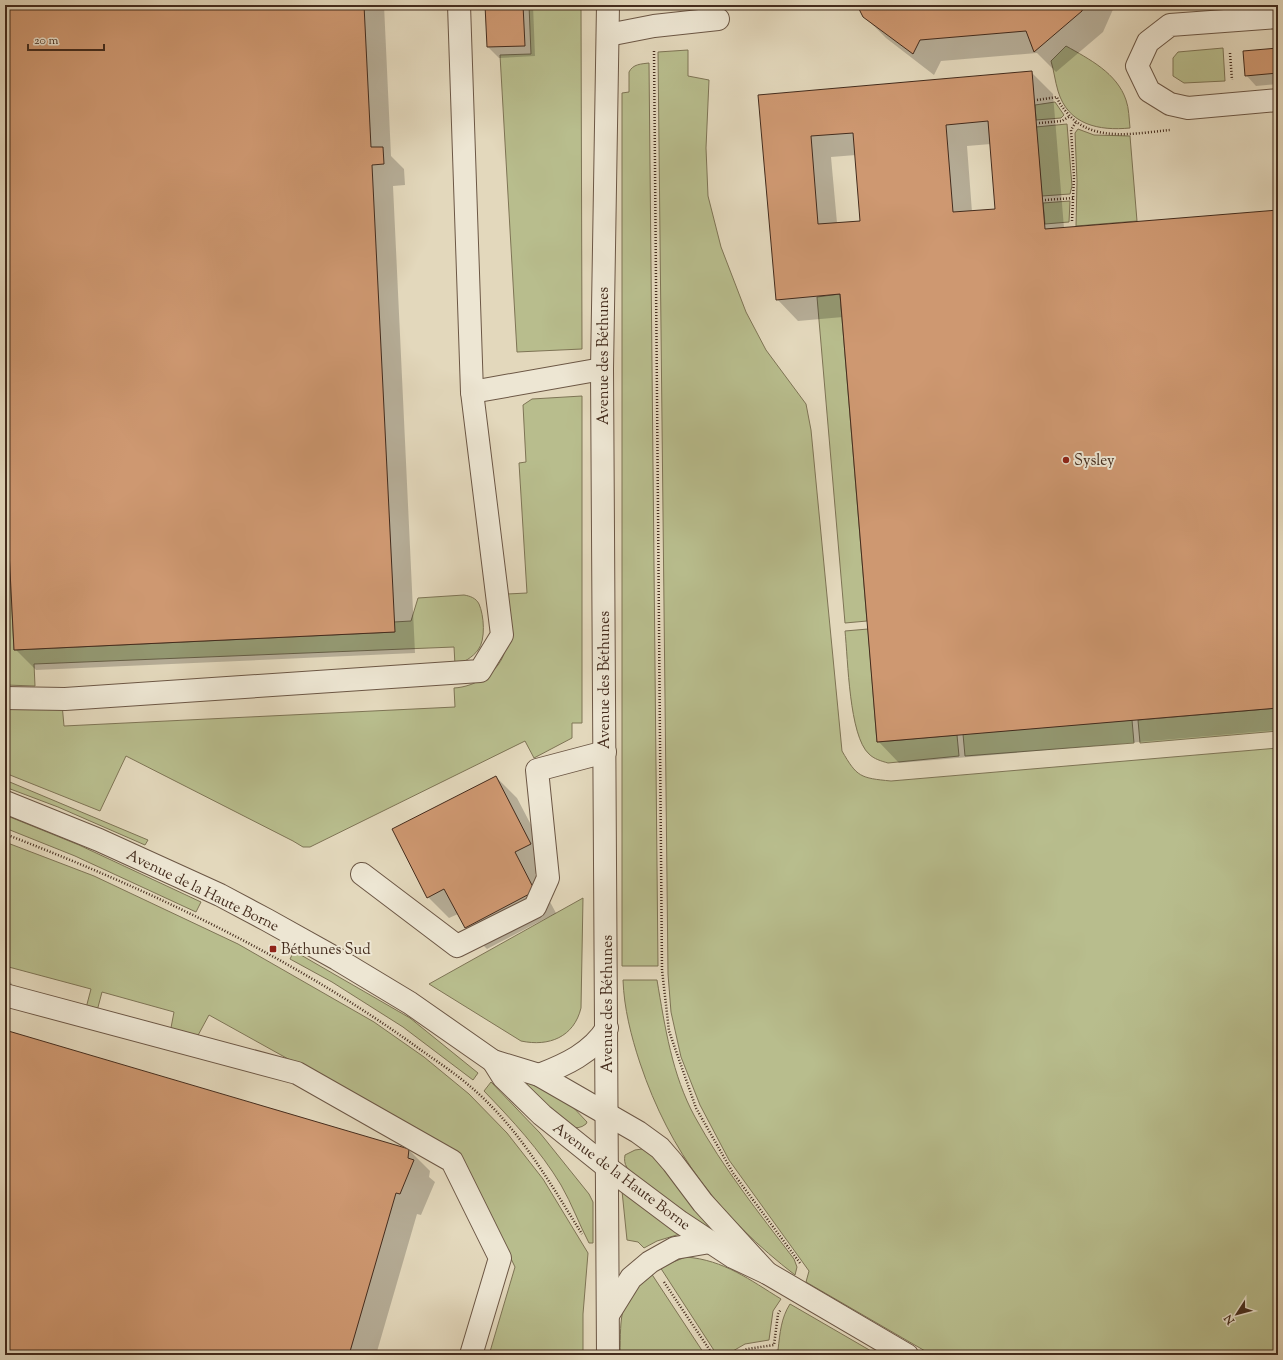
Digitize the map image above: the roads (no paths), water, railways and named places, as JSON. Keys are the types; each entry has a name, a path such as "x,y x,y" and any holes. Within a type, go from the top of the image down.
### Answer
{"street":[{"path":"5,698 64,698 480,671 502,635 472,392 459,5"},
{"name":"Avenue des Béthunes","path":"608,5 602,369 608,1115 608,1355"},
{"path":"1278,17 1188,14 1170,25 1148,42 1137,66 1149,91 1170,104 1188,108 1278,100"},
{"path":"608,35 654,26 718,20"},
{"path":"472,392 602,369"},
{"path":"362,874 457,946 535,907 548,878 537,770 605,752"},
{"name":"Avenue de la Haute Borne","path":"5,802 99,840 220,896 267,920 337,959 410,1003 493,1061 539,1075 638,1132 660,1148 674,1163 703,1203 767,1273"},
{"path":"5,995 297,1072 452,1161 500,1258 471,1355"},
{"path":"539,1075 560,1067 592,1047 600,1039 607,1028"},
{"name":"Avenue de la Haute Borne","path":"493,1061 502,1077 518,1094 608,1168 710,1242 733,1257 767,1273 907,1355"},
{"path":"608,1315 631,1278 650,1262 675,1248 710,1242"}],"place":[{"name":"Sysley","path":"1066,460"},
{"name":"Béthunes Sud","path":"273,949"}]}
